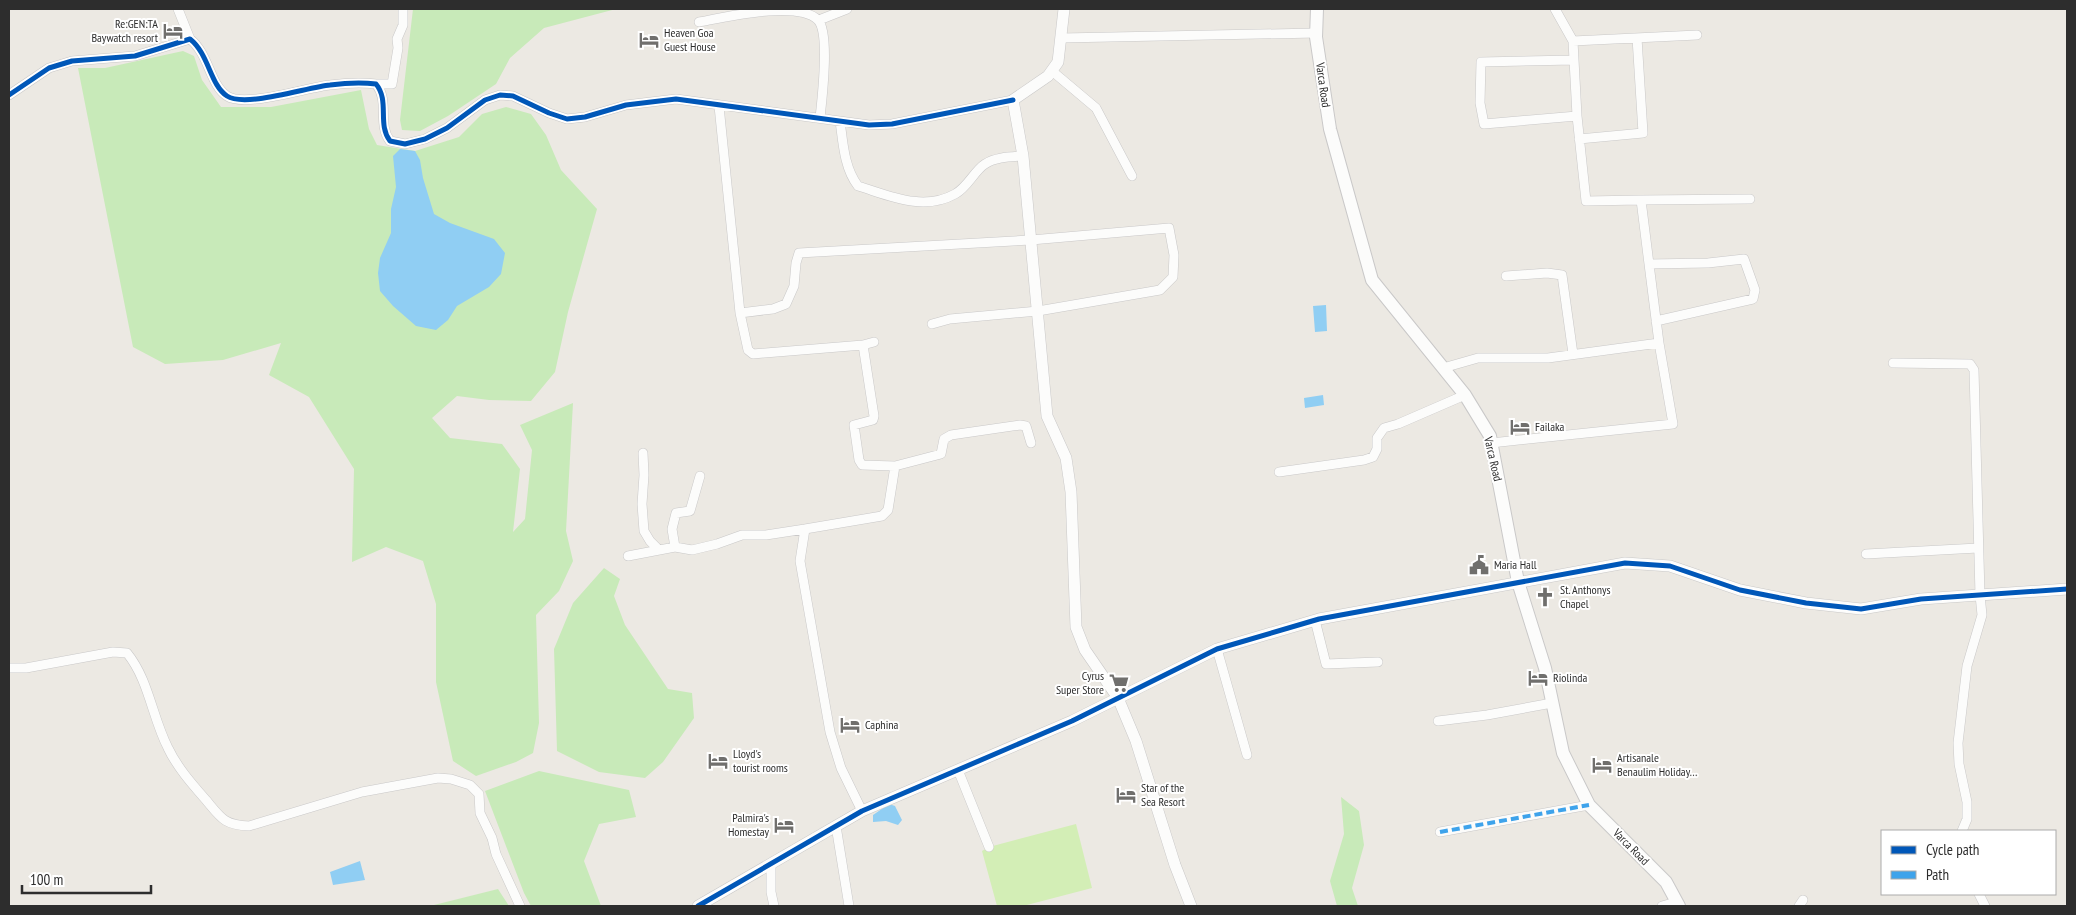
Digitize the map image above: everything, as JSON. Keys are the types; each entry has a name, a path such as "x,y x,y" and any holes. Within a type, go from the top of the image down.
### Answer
{"main road":[{"name":"Varca Road","path":"1317,9 1316,33 1330,129 1372,280 1465,395 1490,436 1518,582 1545,668 1563,753 1589,805 1666,882 1677,904"}],"street":[{"path":"178,9 190,39 198,45 219,88 228,97 246,100 330,85 362,82 392,84 398,48 397,39 403,25 403,9"},
{"path":"699,22 790,9 808,12 819,20 823,33 824,54 820,118"},
{"path":"819,20 847,9"},
{"path":"376,84 382,92 384,99 385,134 390,141 405,144 447,128 485,100 500,95 512,96 567,119 585,117 626,105 676,99 869,125 892,124 1013,100 1048,76 1058,62 1064,9"},
{"path":"1555,9 1573,41 1577,116 1586,201 1750,199"},
{"path":"1062,38 1316,33"},
{"path":"1573,41 1697,35"},
{"path":"1579,139 1643,133 1638,38"},
{"path":"9,95 49,68 72,61 135,56 190,39"},
{"path":"1574,60 1481,62 1480,103 1484,124 1577,116"},
{"path":"1052,71 1096,108 1132,176"},
{"path":"1013,100 1023,156 1047,416 1066,458 1070,484 1076,627 1085,650 1118,698 1136,742 1175,865 1191,906"},
{"path":"718,106 740,314 748,350 753,354 863,345 874,342"},
{"path":"840,121 844,150 852,179 858,186 911,203 937,200 955,194 971,181 984,165 1002,158 1023,156"},
{"path":"1491,443 1674,424 1659,343 1641,200"},
{"path":"740,314 773,309 786,304 794,286 796,263 799,254 1031,240 1170,228 1174,255 1173,277 1160,290 1038,310 950,319 932,324"},
{"path":"1649,264 1708,263 1744,259 1755,290 1753,298 1656,321"},
{"path":"1506,276 1547,272 1562,275 1573,354"},
{"path":"1443,368 1478,358 1548,358 1659,343"},
{"path":"863,345 874,416 873,420 854,425 858,460 862,464 895,466 941,454 944,439 951,435 1020,425 1026,426 1031,443"},
{"path":"1894,363 1970,364 1974,370 1978,548 1982,615 1967,666 1958,743 1959,764 1967,802 1967,819 1962,830"},
{"path":"1279,472 1364,460 1373,457 1377,449 1377,438 1384,428 1398,424 1465,395"},
{"path":"643,453 642,504 644,531 659,550"},
{"path":"628,556 676,547 692,550 742,535 766,535 882,516 888,510 895,466"},
{"path":"676,547 672,528 676,513 690,511 700,476"},
{"path":"805,529 800,561 830,732 840,768 862,811"},
{"path":"1866,554 1978,548"},
{"path":"698,906 862,811 1072,721 1217,649 1315,620 1625,563 1670,566 1740,590 1806,603 1861,609 1921,599 2067,589"},
{"path":"1315,620 1326,664 1378,662"},
{"path":"1217,649 1247,755"},
{"path":"9,668 26,668 113,652 127,654 134,662 143,679 168,749 202,796 224,821 233,826 249,826 362,792 438,778 452,779 470,785 479,794 480,812 492,838 496,854 520,906"},
{"path":"1438,721 1487,715 1552,703"},
{"path":"958,770 989,847"},
{"path":"1440,832 1589,805"},
{"path":"836,826 849,906"},
{"path":"771,864 771,892 774,906"},
{"path":"1979,895 1986,906"},
{"path":"1662,906 1677,904"}],"green space":[{"path":"413,9 616,9 544,28 510,58 496,84 448,116 420,131 402,130 400,120"},
{"path":"183,51 194,56 202,80 221,107 271,107 361,90 369,129 377,145 415,151 459,137 482,114 506,107 531,114 546,135 561,170 597,209 568,312 555,372 531,401 489,400 457,396 432,418 450,438 502,444 520,469 513,532 525,519 532,450 520,425 573,403 566,531 573,561 559,591 536,615 539,723 533,753 516,762 476,776 453,761 436,682 436,604 423,561 386,547 352,562 354,469 309,397 269,375 281,343 223,360 165,364 133,347 78,68 105,68"},
{"path":"604,568 620,579 614,596 625,625 668,689 692,693 694,718 663,762 645,778 599,772 557,751 554,649 573,603"},
{"path":"539,771 629,790 636,817 599,824 584,861 601,906 531,906 524,893 485,791"},
{"path":"1341,797 1359,811 1364,845 1352,888 1358,906 1337,906 1330,881 1344,834"},
{"path":"1076,824 1092,888 1023,906 997,906 982,851 989,847"},
{"path":"498,889 509,906 430,906"}],"water":[{"path":"400,149 415,151 420,160 423,178 434,214 450,223 494,239 505,253 501,274 489,287 457,306 448,320 436,330 416,326 393,306 380,291 378,273 380,258 391,233 391,209 396,187 393,156"},
{"path":"1326,305 1327,331 1315,332 1313,306"},
{"path":"1323,395 1324,405 1305,408 1304,398"},
{"path":"889,804 895,806 902,820 898,825 886,821 873,822 873,815"},
{"path":"360,861 365,880 333,885 330,872"}],"marked path":[{"path":"1440,832 1589,805"}],"cycle path":[{"path":"9,95 49,68 72,61 135,56 190,39 201,53 221,91 227,96 236,99 248,100 277,96 336,84 376,84 382,98 386,134 390,141 405,144 425,139 447,128 485,100 500,95 513,96 549,113 567,119 585,117 626,105 676,99 869,125 892,124 1013,100"},
{"path":"698,906 862,811 1072,721 1217,649 1319,619 1625,563 1670,566 1740,590 1806,603 1861,609 1921,599 2067,589"}],"place":[{"name":"Re:GEN:TA Baywatch resort","path":"173,31"},
{"name":"Heaven Goa Guest House","path":"649,40"},
{"name":"Failaka","path":"1520,427"},
{"name":"Maria Hall","path":"1479,565"},
{"name":"St. Anthonys Chapel","path":"1545,597"},
{"name":"Riolinda","path":"1538,678"},
{"name":"Cyrus Super Store","path":"1119,683"},
{"name":"Caphina","path":"850,725"},
{"name":"Lloyd's tourist rooms","path":"718,761"},
{"name":"Artisanale Benaulim Holiday…","path":"1602,765"},
{"name":"Star of the Sea Resort","path":"1126,795"},
{"name":"Palmira's Homestay","path":"784,825"}]}
